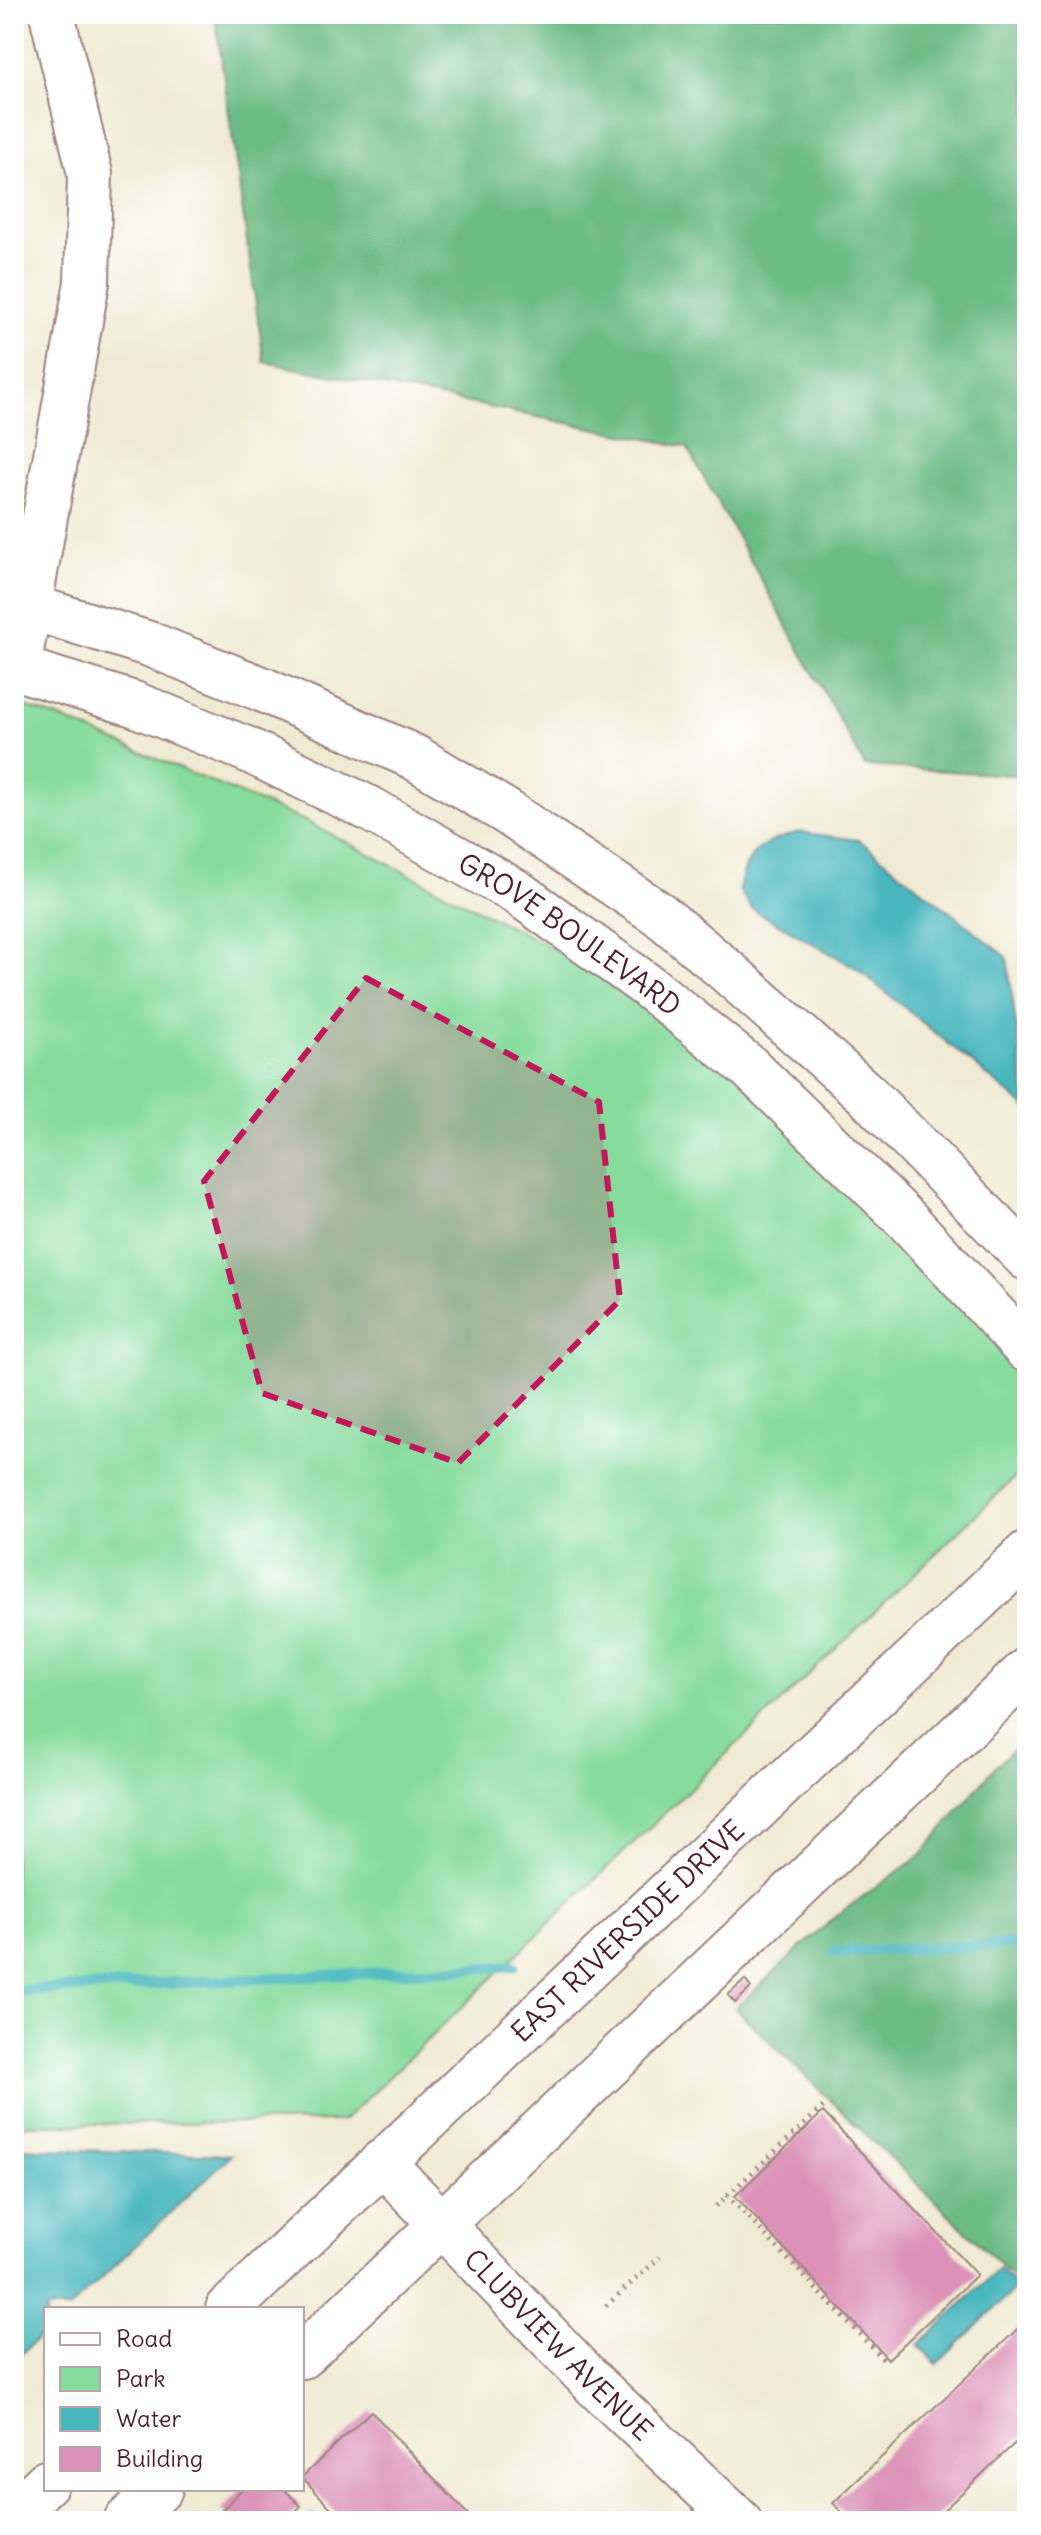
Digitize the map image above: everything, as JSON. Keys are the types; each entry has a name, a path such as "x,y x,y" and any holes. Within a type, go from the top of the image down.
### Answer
{"street":[{"path":"16,667 21,604 87,282 90,174 52,14"},
{"path":"21,604 149,644 264,690 414,757 505,811 659,914 728,972 866,1094 1027,1258"},
{"name":"GROVE BOULEVARD","path":"16,667 134,704 246,749 370,809 518,893 649,987 749,1067 907,1220 1027,1350"},
{"name":"EAST RIVERSIDE DRIVE","path":"230,2307 1027,1553"},
{"path":"304,2354 1027,1670"},
{"name":"CLUBVIEW AVENUE","path":"382,2162 597,2387 739,2521"},
{"path":"14,2514 44,2485"},
{"path":"126,2521 158,2491"}],"path":[{"path":"716,2206 825,2105"},
{"path":"727,2195 885,2361"},
{"path":"606,2306 660,2257"}],"highlighted area":[{"path":"366,978 599,1102 620,1300 458,1463 262,1393 204,1181"}],"green space":[{"path":"215,14 1027,14 1027,776 865,766 687,447 264,362"},
{"path":"14,703 62,719 307,822 685,1016 997,1317 1027,1383 1027,1466 343,2121 14,2125"},
{"path":"1027,1736 1027,2283 1024,2287 735,2008 837,1915 921,1855 994,1768"}],"water":[{"path":"799,832 859,840 1007,957 1027,1108 856,968 752,909 739,890 746,865 765,845"},
{"path":"14,2148 231,2155 71,2307 44,2307 44,2332 14,2361"},
{"path":"1000,2268 1017,2287 937,2364 918,2345"}],"building":[{"path":"745,1980 751,1988 735,2003 728,1995"},
{"path":"823,2112 977,2275 888,2359 735,2196"},
{"path":"1027,2320 1027,2432 932,2521 850,2521 833,2503"},
{"path":"371,2411 474,2521 343,2521 304,2479 304,2475"},
{"path":"240,2491 286,2491 301,2506 286,2521 233,2521 222,2510"},
{"path":"1027,2508 1027,2521 1013,2521"},
{"path":"313,2512 322,2521 305,2521"}],"waterway":[{"path":"834,1952 1027,1944"},
{"path":"14,1991 514,1966"}]}
